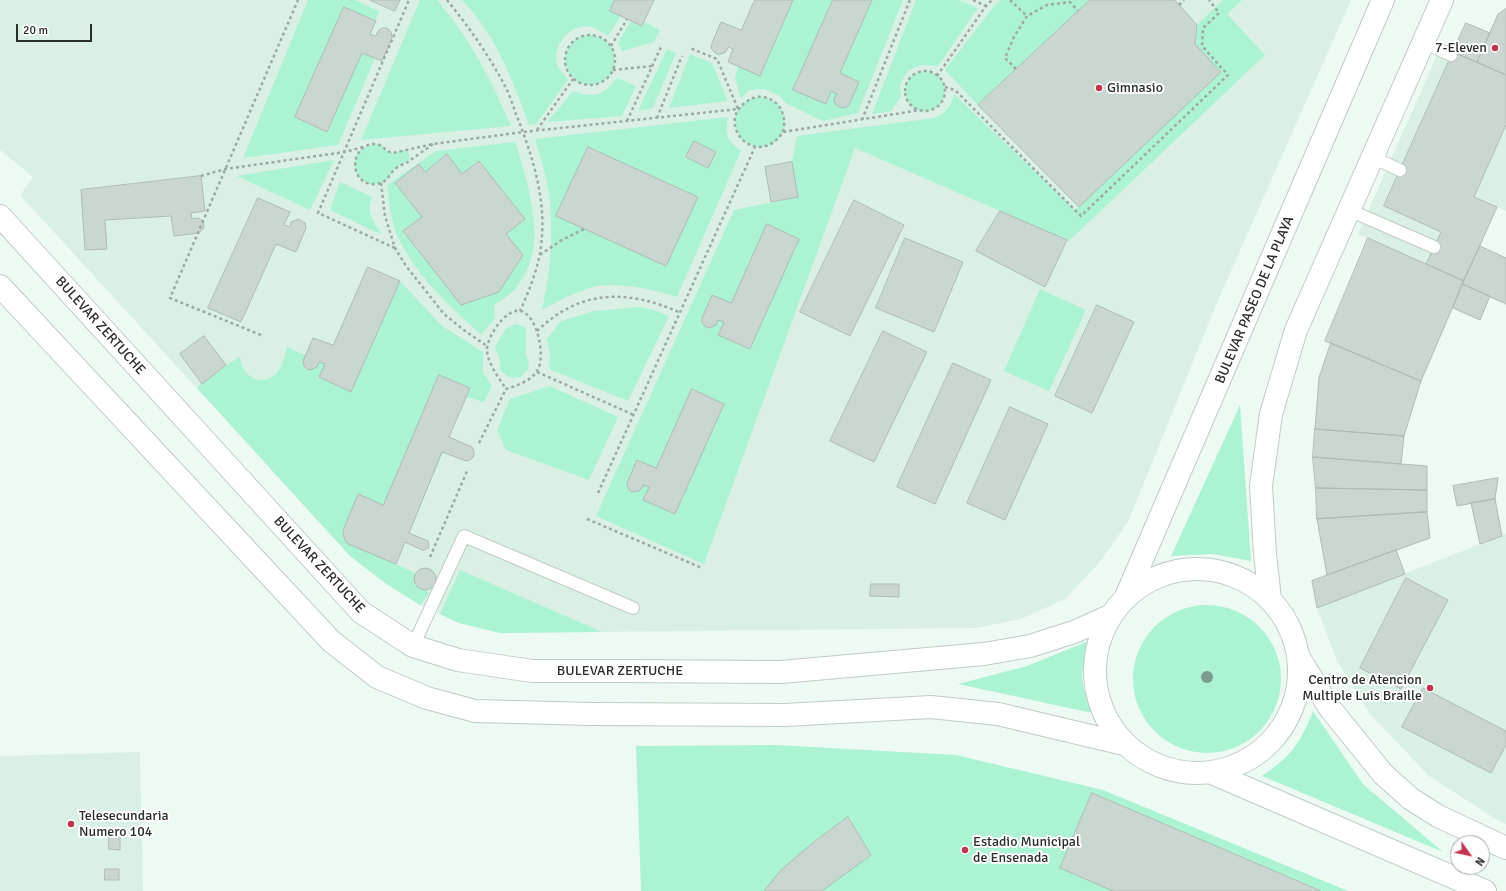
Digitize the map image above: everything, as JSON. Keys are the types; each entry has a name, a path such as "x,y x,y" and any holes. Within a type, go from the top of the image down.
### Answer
{"main road":[{"name":"BULEVAR PASEO DE LA PLAYA","path":"1124,744 1104,715 1095,682 1098,647 1119,607 1383,0"},
{"path":"1442,0 1296,330 1271,414 1261,486 1264,554 1270,599 1289,626 1298,656 1329,707 1383,774 1411,799 1438,816 1506,848"},
{"name":"BULEVAR ZERTUCHE","path":"0,216 361,612 413,646 458,660 532,671 781,672 984,654 1030,646 1074,632 1119,607 1151,580 1182,570 1214,570 1244,580 1270,599"},
{"path":"0,286 331,641 378,677 427,698 475,711 592,714 672,713 785,715 931,707 998,714 1124,744 1150,763 1180,772 1212,773 1243,763 1268,744 1288,718 1298,688 1298,656"},
{"path":"1212,773 1485,891"}],"lane":[{"path":"1423,42 1452,55"},
{"path":"1372,157 1400,170"},
{"path":"1349,210 1434,247"},
{"path":"413,646 464,536 633,608"}],"path":[{"path":"261,335 170,298 298,0"},
{"path":"395,248 318,213 409,0"},
{"path":"447,0 483,50 507,89 532,160 542,209 542,236 540,255 528,294 520,311"},
{"path":"862,120 910,0"},
{"path":"973,0 986,6"},
{"path":"937,76 986,6 992,0"},
{"path":"1010,0 1027,16"},
{"path":"1179,5 1184,0"},
{"path":"945,87 955,90 1081,216 1228,75 1202,46 1203,28 1219,13 1208,0"},
{"path":"1016,69 1006,58 1014,37 1027,16 1047,5 1070,2 1078,11"},
{"path":"611,46 627,19"},
{"path":"585,34 592,34 606,40 611,46 615,58 613,70 609,77 595,85 579,83 568,73 565,65 564,56 567,48 572,41 585,34"},
{"path":"627,121 661,47"},
{"path":"201,176 225,169 345,152 376,144 382,145 387,151 393,153 433,144 537,130 738,109 750,99 757,97 772,100 782,110 785,125 778,139 772,144 764,147 755,147 741,139 736,132 735,120 738,109 717,59 690,48"},
{"path":"657,118 682,56"},
{"path":"613,70 652,66"},
{"path":"920,72 926,72 937,76 945,87 945,94 939,106 926,111 914,107 906,97 907,84 910,79 920,72"},
{"path":"537,130 573,79"},
{"path":"782,132 920,110"},
{"path":"363,147 356,157 354,168 357,174 365,182 376,184 388,180 394,170 433,144"},
{"path":"598,493 755,147"},
{"path":"382,183 385,216 395,248 406,266 444,314 487,346"},
{"path":"540,255 560,240 584,228"},
{"path":"536,331 547,320 561,312 577,304 595,298 619,296 641,299 662,304 681,312"},
{"path":"479,443 506,389 522,384 537,372 540,363 540,340 534,322 526,314 520,311 512,311 502,319 488,341 487,346 487,352 495,372 506,389"},
{"path":"537,372 634,415"},
{"path":"430,557 468,469"},
{"path":"587,519 702,568"}],"shaded area":[{"path":"0,0 1351,0 1216,305 1128,522 1100,562 1065,599 1021,619 976,628 500,633 459,623 420,605 385,583 350,556 20,195 33,177 0,150"},
{"path":"1441,46 1506,75 1506,211 1497,207 1464,281 1358,234"},
{"name":"Centro de Atencion Multiple Luis Braille","path":"1506,534 1506,824 1494,818 1429,776 1371,715 1337,661 1317,608"},
{"name":"Telesecundaria Numero 104","path":"140,752 143,891 0,891 0,756"}],"green space":[{"path":"308,0 355,0 379,11 370,34 375,58 338,145 243,158"},
{"path":"420,0 437,0 460,30 479,60 496,92 511,126 361,140"},
{"path":"462,0 615,0 610,11 621,16 608,36 595,28 584,26 577,28 565,36 557,50 556,57 560,70 568,80 536,124 529,125 510,75 494,43 485,28"},
{"path":"793,0 903,0 858,113 823,121 786,103 780,96 764,89 749,90 741,99 735,78 738,66 760,76"},
{"path":"916,0 958,0 978,8 938,66 921,65 908,71 900,84 901,97 891,111 872,114"},
{"path":"1001,0 1090,0 978,105 945,70 993,7"},
{"path":"1223,0 1242,0 1227,14 1265,55 1069,241 855,148 704,564 596,516 734,210 798,197 792,162 797,136 934,118 945,112 954,94 1075,210 1221,72 1195,44 1197,25"},
{"path":"631,21 642,25 644,22 660,30 654,42 622,51 618,43"},
{"path":"585,35 595,35 608,42 615,55 615,65 608,78 595,85 585,85 576,81 569,74 565,65 565,55 569,46 576,39"},
{"path":"667,49 676,53 653,108 638,111"},
{"path":"690,54 712,63 728,101 669,108"},
{"path":"925,71 939,77 945,91 939,105 925,111 911,105 905,91 911,77"},
{"path":"617,78 636,86 622,116 547,122 573,91 588,95 598,94 603,92"},
{"path":"755,97 765,97 778,104 785,117 785,127 778,140 765,147 755,147 746,143 739,136 735,127 735,117 739,108 746,101"},
{"path":"728,117 728,137 741,151 677,297 642,288 623,285 605,285 581,291 542,310 550,256 551,216 548,186 535,139"},
{"path":"515,142 523,166 532,206 534,219 533,250 528,267 516,288 494,305 495,318 481,335 457,313 424,278 405,251 394,225 387,185 436,151"},
{"path":"376,144 382,145 387,151 393,153 405,150 408,152 410,158 407,162 396,168 386,180 376,184 367,183 360,179 354,163 357,155 364,148"},
{"path":"334,160 310,210 237,176"},
{"path":"340,182 372,197 370,203 371,217 382,235 330,210"},
{"path":"400,281 442,326 483,352 483,372 492,386 484,402 466,397 396,564 415,573 415,585 421,589 427,590 429,593 420,605 385,583 350,556 197,388 226,365 240,357 245,371 249,375 254,379 266,379 280,369 287,347 325,364 319,377 351,391"},
{"path":"1040,289 1086,310 1049,391 1004,371"},
{"path":"639,307 654,310 669,316 628,401 549,369 550,354 547,339 561,321 594,311"},
{"path":"515,324 526,328 526,355 529,364 528,369 521,377 511,378 500,369 500,360 495,347 506,329"},
{"path":"550,386 618,417 589,480 506,450 497,430 510,399"},
{"path":"1240,405 1251,561 1213,554 1171,556"},
{"path":"460,570 602,632 500,633 459,623 440,614"},
{"path":"1214,605 1229,608 1242,613 1260,626 1273,644 1276,651 1280,664 1280,694 1276,707 1273,714 1260,732 1242,745 1235,748 1222,752 1200,753 1185,750 1172,745 1154,732 1141,714 1138,707 1134,694 1133,672 1136,657 1141,644 1154,626 1172,613 1179,610 1192,606"},
{"path":"1091,640 1086,653 1082,677 1092,713 958,684 1027,666"},
{"path":"1313,711 1363,784 1443,852 1262,776 1280,762 1294,748 1304,732"},
{"name":"Estadio Municipal de Ensenada","path":"776,745 956,755 1103,790 1348,891 641,891 636,746"}],"building":[{"path":"370,0 400,0 395,11"},
{"path":"615,0 654,0 642,26 610,11"},
{"path":"755,0 793,0 760,76 728,62 733,49 728,47 726,52 719,55 711,48 721,22 741,30"},
{"path":"833,0 872,0 840,73 859,82 849,105 844,108 835,104 834,99 837,94 831,91 826,104 793,90"},
{"name":"Gimnasio","path":"1090,0 1175,0 1197,25 1195,44 1221,72 1079,207 978,105"},
{"path":"344,7 376,21 370,34 376,36 378,31 385,28 391,32 392,38 382,61 362,53 327,132 295,117"},
{"name":"7-Eleven","path":"1506,9 1506,75 1477,62 1498,14"},
{"path":"1466,23 1490,33 1477,62 1453,52"},
{"path":"1453,52 1506,75 1506,125 1474,197 1497,207 1464,281 1426,264 1441,232 1384,206"},
{"path":"694,141 716,152 708,168 686,157"},
{"path":"588,147 698,197 666,266 556,216"},
{"path":"447,154 462,174 479,161 525,219 506,234 523,255 499,292 461,305 403,231 422,217 395,183 419,164 425,172"},
{"path":"792,162 798,197 771,202 765,167"},
{"path":"201,176 205,211 191,213 192,219 199,218 203,222 204,228 199,233 174,236 171,216 105,220 107,249 85,250 81,190"},
{"path":"258,198 290,212 284,225 290,227 291,222 299,219 305,223 306,228 296,252 276,244 241,322 208,308"},
{"path":"854,200 904,225 850,336 800,312"},
{"path":"1000,211 1067,240 1045,287 976,251"},
{"path":"767,224 799,239 750,349 718,335 724,322 718,320 716,325 709,328 702,323 702,318 712,295 731,303"},
{"path":"905,238 963,262 934,332 876,308"},
{"path":"1368,238 1464,281 1421,381 1325,341"},
{"path":"1480,246 1506,258 1506,304 1462,284"},
{"path":"368,267 400,281 351,392 319,377 325,364 319,362 317,367 310,370 304,366 303,361 313,338 333,345"},
{"path":"1462,284 1490,296 1480,320 1453,308"},
{"path":"1097,305 1134,322 1092,413 1055,396"},
{"path":"883,331 927,352 874,462 830,441"},
{"path":"204,336 226,365 202,384 180,354"},
{"path":"1331,343 1421,381 1404,436 1315,429 1319,378"},
{"path":"953,363 991,380 935,504 897,487"},
{"path":"439,375 470,388 449,437 472,447 474,456 470,460 466,461 442,452 409,533 428,541 429,547 422,550 405,542 396,564 348,544 343,534 344,528 358,494 383,505"},
{"path":"692,389 724,404 675,514 643,500 649,487 643,485 639,491 631,492 627,483 637,460 656,468"},
{"path":"1010,407 1048,424 1005,520 967,503"},
{"path":"1315,429 1404,436 1401,464 1313,457"},
{"path":"1313,457 1427,466 1427,490 1316,488"},
{"path":"1498,478 1495,499 1457,506 1453,486"},
{"path":"1316,488 1427,490 1427,512 1317,519"},
{"path":"1495,499 1502,536 1480,544 1471,503"},
{"path":"1427,512 1430,538 1327,575 1317,519"},
{"path":"1396,550 1405,574 1317,608 1312,581"},
{"path":"425,568 433,571 436,579 433,587 425,590 417,587 414,579 417,571"},
{"path":"1406,578 1448,600 1401,689 1360,668"},
{"path":"871,584 899,584 899,597 870,596"},
{"path":"1423,688 1506,731 1506,745 1491,773 1402,727"},
{"path":"1092,793 1321,891 1113,891 1060,868"},
{"path":"848,817 871,855 822,891 764,891 781,870 814,842"},
{"path":"109,836 120,836 120,850 109,849"},
{"path":"105,869 119,869 119,880 105,880"}],"place":[{"name":"7-Eleven","path":"1495,48"},
{"name":"Gimnasio","path":"1099,88"},
{"name":"Centro de Atencion Multiple Luis Braille","path":"1430,688"},
{"name":"Telesecundaria Numero 104","path":"71,824"},
{"name":"Estadio Municipal de Ensenada","path":"965,850"}]}
